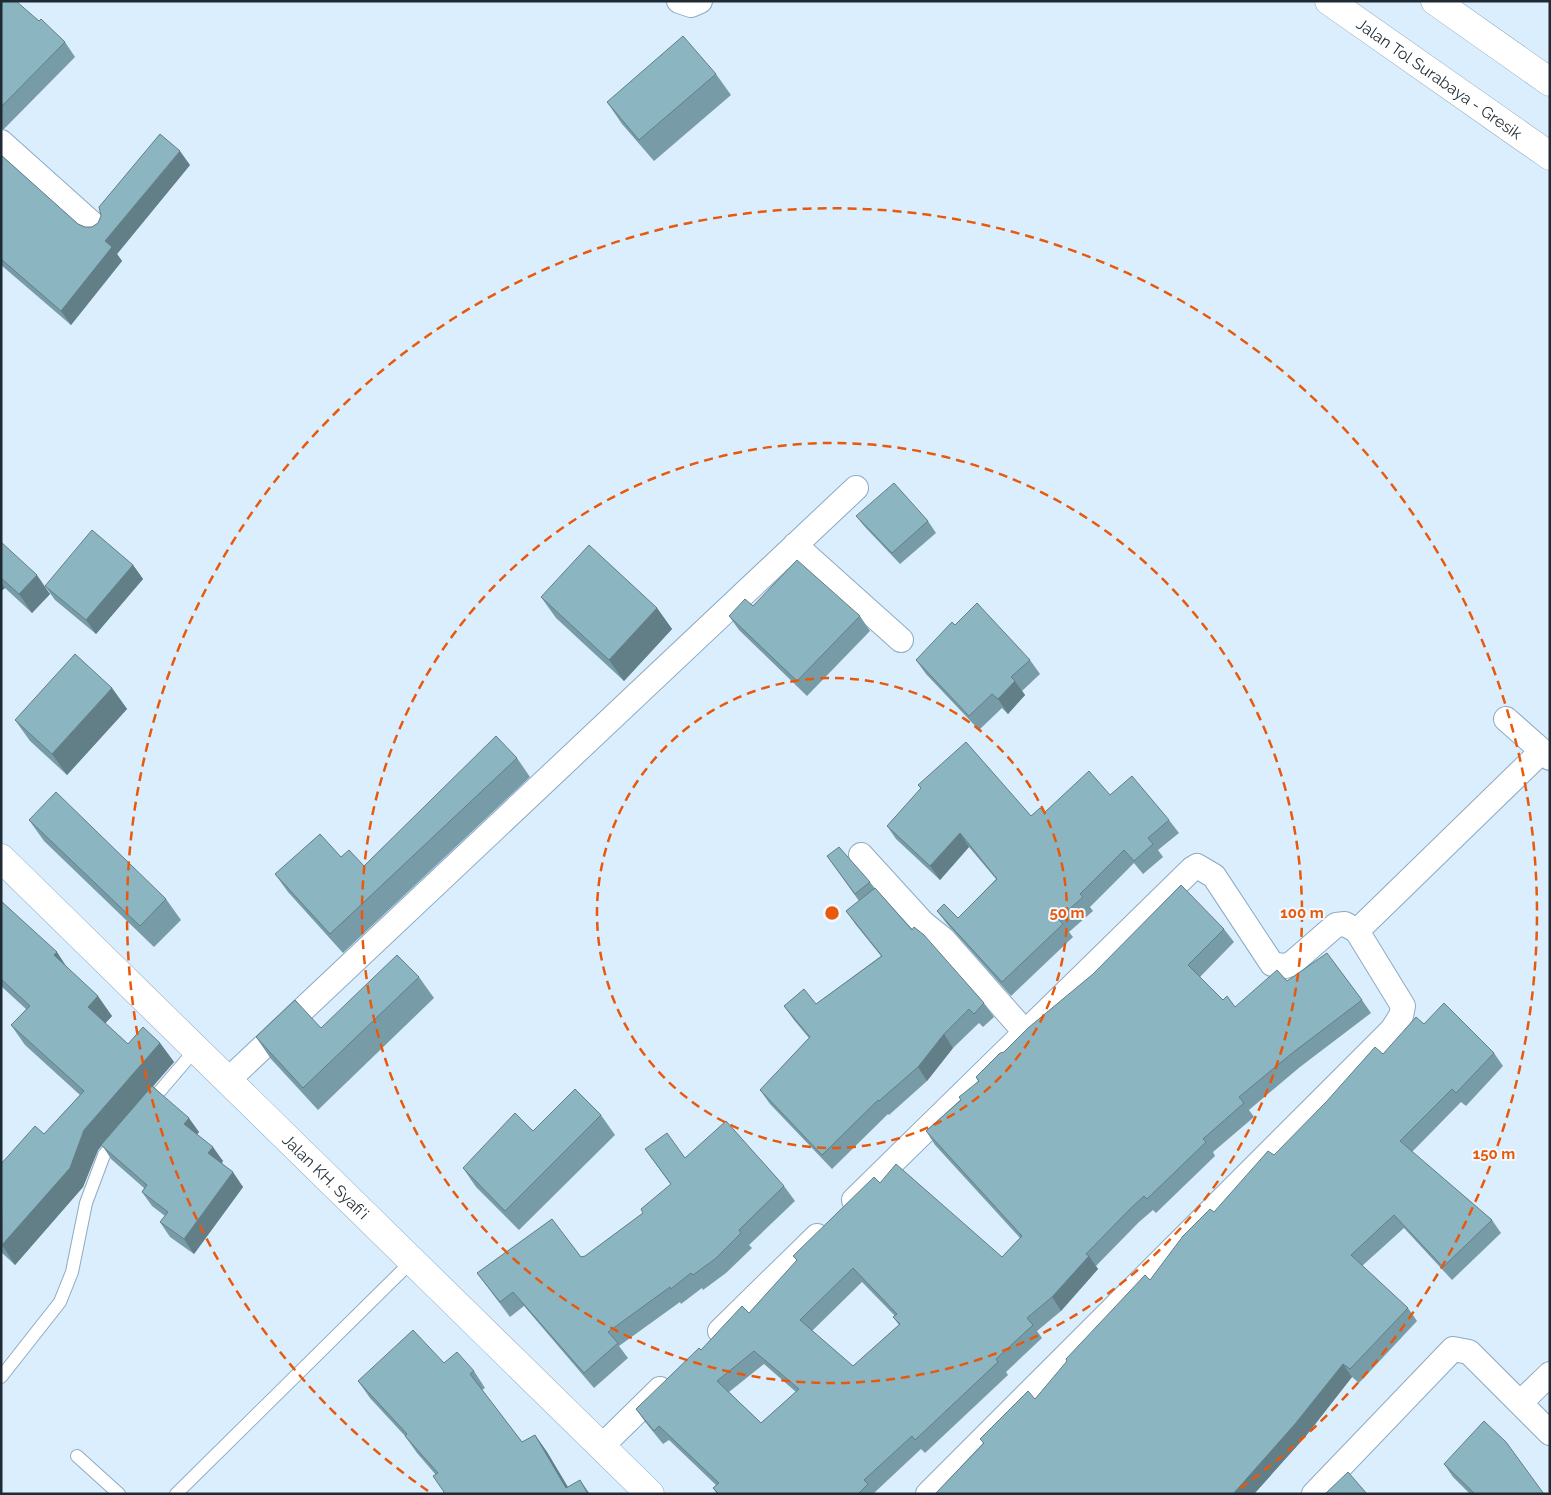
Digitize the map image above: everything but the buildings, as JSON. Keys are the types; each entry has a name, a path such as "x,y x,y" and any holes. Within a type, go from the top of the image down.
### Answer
{"main road":[{"name":"Jalan Tol Surabaya - Gresik","path":"1329,1 1550,156"},
{"path":"1435,1 1550,82"},
{"name":"Jalan KH. Syafi'i","path":"1,858 650,1494"}],"street":[{"path":"679,1 691,5 700,1"},
{"path":"1,142 97,228"},
{"path":"227,1081 856,488"},
{"path":"795,545 901,640"},
{"path":"1357,931 1546,754 1506,718"},
{"path":"861,855 923,923 943,939 1025,1032"},
{"path":"708,1343 1192,869 1197,866 1214,876 1275,966 1291,964 1336,925 1345,924 1357,931 1404,1006 1401,1016 1392,1030 928,1494"},
{"path":"1314,1494 1453,1349 1469,1352 1550,1433"},
{"path":"602,1446 679,1370"},
{"path":"1521,1402 1550,1374"}],"lane":[{"path":"136,1118 196,1050"},
{"path":"1,1377 60,1302 72,1272 86,1203 104,1155 123,1133"},
{"path":"176,1494 413,1260"},
{"path":"77,1456 119,1494"}]}
